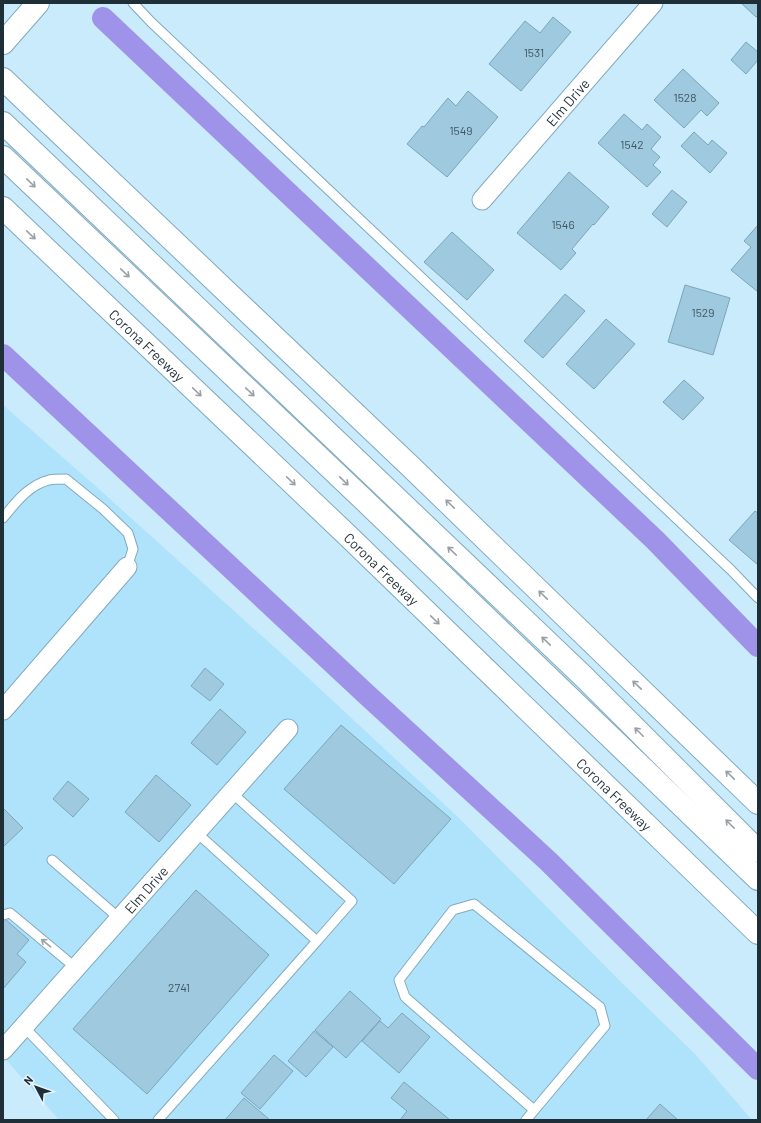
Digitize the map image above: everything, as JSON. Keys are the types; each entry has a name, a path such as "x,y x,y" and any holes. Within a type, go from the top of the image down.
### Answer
{"main road":[{"path":"3,43 33,9"},
{"path":"3,79 410,466 758,803"},
{"path":"3,123 584,677 758,851"},
{"path":"3,156 758,879"},
{"name":"Corona Freeway","path":"3,208 345,533 758,933"},
{"path":"702,879 758,917"}],"street":[{"name":"Elm Drive","path":"482,200 653,3"},
{"path":"3,710 128,567"},
{"name":"Elm Drive","path":"3,1050 232,794 288,729"}],"lane":[{"path":"133,3 151,22 758,598"},
{"path":"3,518 14,504 33,487 50,480 66,479 104,509 128,533 133,549 128,567"},
{"path":"158,1120 352,901 232,794"},
{"path":"197,833 317,941"},
{"path":"52,860 120,919"},
{"path":"526,1120 605,1026 600,1007 474,904 454,910 399,980 405,997 534,1110"},
{"path":"3,915 10,913 76,968"},
{"path":"24,1027 114,1120"}],"shaded area":[{"path":"3,405 100,490 303,673 460,819 617,978 695,1054 752,1120 59,1120 3,1056"}],"building":[{"path":"741,3 758,3 758,16 756,17"},
{"path":"553,17 571,32 521,91 489,64 525,21 540,33"},
{"path":"746,42 758,52 758,60 746,74 731,60"},
{"path":"683,69 719,103 707,116 701,110 684,128 654,100"},
{"path":"468,91 498,117 447,177 407,144 422,126 424,127 448,98 456,106"},
{"path":"624,114 642,130 647,124 661,137 651,149 660,157 653,165 661,172 647,187 598,143"},
{"path":"694,132 708,145 712,140 727,153 710,173 681,146"},
{"path":"569,172 609,207 572,249 576,253 561,270 517,233"},
{"path":"672,190 687,202 667,227 652,214"},
{"path":"758,225 758,292 731,270 751,247 744,241"},
{"path":"452,232 494,270 467,300 424,262"},
{"path":"685,285 730,298 713,355 668,342"},
{"path":"565,294 585,311 543,358 524,341"},
{"path":"606,319 635,344 594,389 566,364"},
{"path":"684,380 704,398 683,420 663,402"},
{"path":"755,511 758,513 758,565 729,540"},
{"path":"205,668 224,684 210,701 191,686"},
{"path":"220,709 246,732 217,765 191,743"},
{"path":"341,725 451,819 394,884 284,789"},
{"path":"156,775 191,805 159,842 125,812"},
{"path":"68,781 89,799 73,817 53,799"},
{"path":"3,808 23,828 3,847"},
{"path":"196,890 269,955 147,1094 73,1029"},
{"path":"5,919 29,940 17,954 26,962 3,989 3,922"},
{"path":"350,991 381,1019 346,1058 315,1030"},
{"path":"402,1013 430,1037 399,1073 362,1041 380,1021 388,1028"},
{"path":"314,1031 333,1047 306,1077 288,1061"},
{"path":"274,1055 293,1071 260,1109 241,1093"},
{"path":"404,1082 450,1120 400,1120 407,1111 391,1098"},
{"path":"244,1098 270,1120 225,1120"},
{"path":"660,1104 678,1120 646,1120"}],"waterway":[{"path":"103,18 655,540 758,646"},
{"path":"3,355 366,694 548,861 758,1069"}]}
